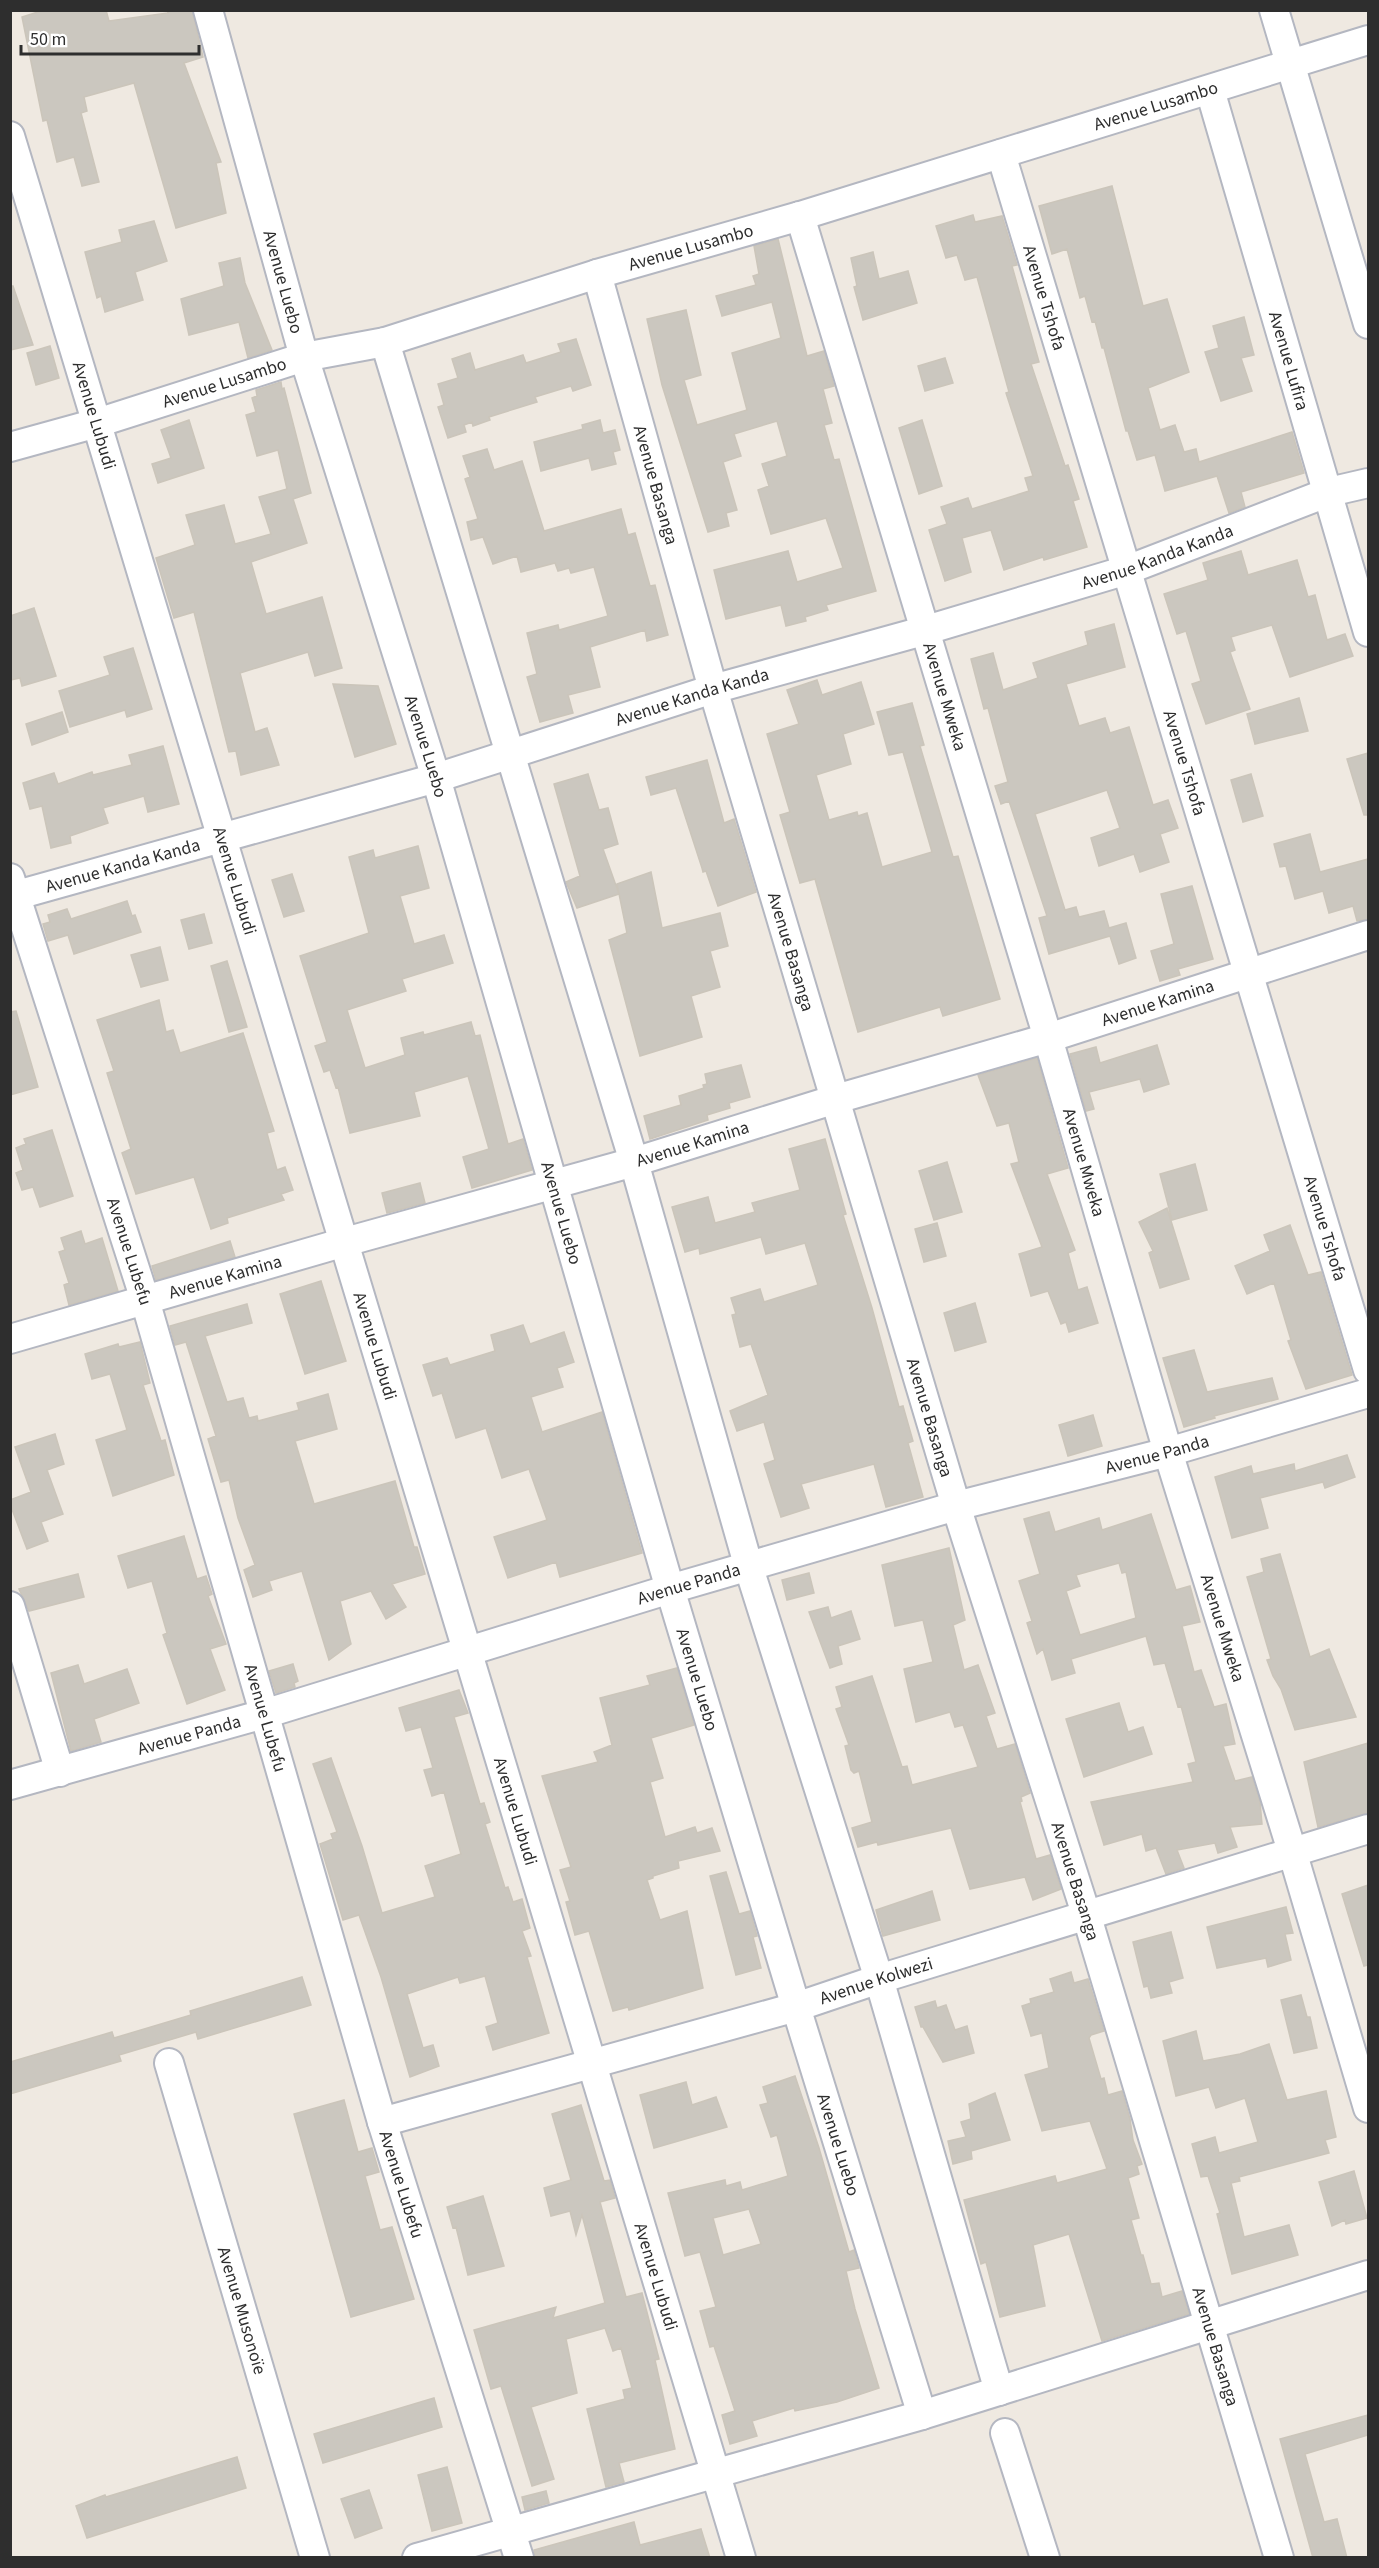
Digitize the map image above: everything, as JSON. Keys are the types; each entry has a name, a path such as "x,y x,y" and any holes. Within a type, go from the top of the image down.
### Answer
{"street":[{"name":"Avenue Luebo","path":"208,10 304,357 436,778 670,1589 922,2415"},
{"path":"1274,10 1368,324"},
{"name":"Avenue Lusambo","path":"10,447 97,423 304,357 385,342 597,274 800,216 1368,40"},
{"name":"Avenue Lufira","path":"1210,90 1368,632"},
{"name":"Avenue Lubudi","path":"10,136 741,2558"},
{"name":"Avenue Tshofa","path":"1001,154 1368,1370"},
{"name":"Avenue Mweka","path":"800,216 923,631 1048,1038 1168,1452 1292,1851 1368,2108"},
{"name":"Avenue Basanga","path":"597,274 713,688 837,1099 956,1506 1087,1917 1278,2558"},
{"path":"385,342 634,1162 749,1568 879,1979 999,2391"},
{"name":"Avenue Kanda Kanda","path":"12,890 222,838 436,778 713,688 923,631 1127,570 1329,492 1368,483"},
{"name":"Avenue Lubefu","path":"12,890 145,1300 382,2122 519,2558"},
{"name":"Avenue Kamina","path":"10,1339 553,1183 634,1162 837,1099 1048,1038 1368,935"},
{"name":"Avenue Panda","path":"10,1785 264,1714 670,1589 749,1568 956,1506 1168,1452 1368,1393"},
{"path":"10,1606 60,1772"},
{"name":"Avenue Kolwezi","path":"382,2122 796,2007 879,1979 1368,1829"},
{"name":"Avenue Musonoïe","path":"169,2063 315,2558"},
{"path":"417,2558 922,2415 1368,2275"},
{"path":"1005,2433 1045,2558"}],"building":[{"path":"44,10 106,10 109,21 168,13 167,10 192,10 203,57 184,63 221,162 216,163 226,213 176,228 134,83 84,97 87,111 81,113 99,182 82,186 74,157 57,162 47,120 43,121 22,17"},
{"path":"1112,186 1143,306 1167,299 1189,372 1148,388 1160,430 1175,425 1184,452 1196,449 1199,462 1292,432 1304,473 1241,492 1245,507 1229,513 1217,476 1165,491 1155,455 1137,460 1128,431 1126,431 1095,321 1092,322 1085,296 1080,298 1067,249 1052,254 1039,206"},
{"path":"973,215 975,222 1002,216 1017,265 1012,266 1039,362 1031,364 1065,466 1068,465 1079,499 1073,501 1087,547 1044,560 1043,557 1004,570 991,530 962,538 971,572 945,581 929,530 947,524 941,507 968,498 972,509 1029,491 1025,478 1033,476 1006,393 1009,392 977,277 965,280 957,255 946,258 936,226"},
{"path":"154,221 167,261 135,272 143,300 105,312 101,296 97,298 85,252 122,242 119,230"},
{"path":"778,239 807,356 824,351 834,386 823,389 832,423 824,425 834,460 839,459 876,591 826,605 828,610 805,617 806,621 786,626 781,605 726,619 714,570 788,551 797,582 843,568 826,518 771,534 758,490 769,486 762,464 787,456 777,421 734,434 741,456 723,462 737,510 726,513 729,526 708,532 662,385 647,319 686,310 701,375 684,380 697,425 747,410 732,353 781,338 772,302 722,316 716,296 756,285 753,276 759,274 754,246"},
{"path":"873,252 879,279 908,271 917,303 863,320 854,287 857,286 851,258"},
{"path":"240,258 245,283 272,350 248,358 239,322 189,335 181,299 224,286 219,263"},
{"path":"10,286 13,286 33,345 10,350"},
{"path":"1244,317 1254,355 1241,358 1252,391 1221,401 1205,352 1219,348 1213,326"},
{"path":"576,339 591,385 573,391 571,386 535,397 537,402 489,417 490,420 473,426 472,422 464,425 466,432 448,438 438,407 444,405 438,384 458,378 452,359 470,353 475,370 523,355 526,363 561,352 558,344"},
{"path":"50,346 59,378 36,385 27,353"},
{"path":"945,358 953,383 925,391 918,366"},
{"path":"281,382 311,493 293,499 307,543 251,562 266,614 322,597 342,668 315,676 308,652 240,673 255,732 267,728 279,765 241,775 236,751 229,752 194,612 174,618 156,558 195,545 186,515 224,505 235,544 271,534 259,497 287,489 278,450 257,456 246,415 256,412 252,398 257,396 256,390"},
{"path":"189,420 204,468 158,483 152,464 171,458 161,430"},
{"path":"600,420 603,433 615,430 620,450 613,452 616,464 592,470 589,458 541,471 534,442 583,429 582,425"},
{"path":"922,420 942,486 919,494 899,428"},
{"path":"487,449 494,470 522,461 544,531 621,509 628,535 635,533 650,586 655,585 668,635 647,641 645,630 590,647 600,687 568,695 573,713 540,722 527,677 537,674 527,633 558,625 559,630 608,616 594,567 571,573 569,568 558,571 555,563 521,572 517,556 493,564 483,537 471,540 467,522 478,519 465,479 470,477 463,456"},
{"path":"1241,551 1248,575 1297,560 1308,597 1315,595 1327,640 1345,634 1353,656 1290,677 1272,625 1231,637 1235,650 1230,652 1250,709 1206,724 1192,684 1201,681 1186,631 1177,634 1164,594 1208,580 1203,563"},
{"path":"34,608 56,676 22,686 20,678 10,680 10,616"},
{"path":"1114,624 1125,667 1066,684 1079,726 1105,718 1110,733 1129,727 1153,805 1168,800 1178,828 1160,834 1169,862 1140,872 1134,854 1099,866 1091,838 1120,828 1107,790 1035,814 1065,910 1076,907 1079,917 1104,911 1109,928 1126,923 1136,958 1119,964 1110,936 1049,954 1039,918 1047,916 1009,801 1001,804 995,786 1008,782 988,708 984,709 971,659 993,653 1003,690 1038,678 1033,663 1088,645 1085,632"},
{"path":"133,648 152,709 127,717 125,710 70,727 59,691 110,675 104,657"},
{"path":"817,680 822,695 861,682 874,724 843,734 851,764 816,775 829,820 857,812 858,816 867,813 882,867 932,852 903,752 889,755 877,712 912,703 924,745 920,746 953,857 958,856 1000,999 943,1016 940,1007 858,1032 815,879 800,883 780,815 790,812 767,734 799,724 787,690"},
{"path":"333,684 378,686 396,744 355,757"},
{"path":"1299,698 1308,731 1255,744 1247,714"},
{"path":"62,712 68,732 32,745 26,724"},
{"path":"163,746 179,804 148,812 144,796 103,808 108,823 70,836 71,843 51,848 42,806 30,809 23,783 54,773 58,784 92,772 93,775 132,765 129,755"},
{"path":"1368,753 1368,815 1364,815 1347,759"},
{"path":"707,760 724,823 734,819 756,892 718,906 706,871 703,872 676,788 651,795 646,777"},
{"path":"588,774 599,810 608,808 618,844 603,849 619,894 577,908 566,882 580,876 554,784"},
{"path":"1251,774 1263,816 1243,822 1231,780"},
{"path":"1310,834 1320,872 1368,859 1368,919 1357,921 1353,906 1329,913 1323,891 1295,899 1286,866 1280,867 1274,844"},
{"path":"418,846 429,888 400,896 414,944 444,935 453,963 402,979 406,991 347,1010 365,1068 405,1055 401,1038 423,1032 424,1035 471,1022 475,1036 480,1035 508,1144 523,1139 532,1170 472,1188 463,1157 489,1149 468,1076 414,1092 420,1116 350,1133 338,1087 336,1088 330,1070 324,1072 315,1046 327,1042 300,956 369,933 349,857 373,850 375,858"},
{"path":"651,872 662,928 720,913 728,946 710,951 720,987 691,996 702,1037 640,1056 609,940 627,933 617,884"},
{"path":"292,874 304,911 284,917 272,880"},
{"path":"1192,886 1213,959 1178,969 1180,975 1160,981 1151,951 1174,944 1161,894"},
{"path":"127,901 141,932 74,954 68,935 48,941 43,924 50,922 48,915 67,909 71,919"},
{"path":"204,914 212,943 189,949 181,920"},
{"path":"160,947 168,980 141,987 131,955"},
{"path":"227,961 247,1027 229,1032 211,966"},
{"path":"159,1000 166,1032 173,1030 180,1053 243,1033 274,1131 267,1133 277,1170 285,1167 293,1190 281,1194 284,1200 227,1218 228,1223 211,1229 194,1177 136,1194 122,1153 131,1149 107,1073 114,1071 97,1020"},
{"path":"16,1011 38,1087 10,1095 10,1012"},
{"path":"1157,1045 1169,1084 1144,1092 1140,1079 1089,1092 1094,1109 1086,1111 1070,1054 1096,1047 1100,1063"},
{"path":"1037,1058 1068,1168 1047,1174 1075,1250 1068,1253 1078,1290 1087,1287 1098,1323 1069,1332 1066,1322 1061,1324 1048,1291 1031,1296 1019,1254 1042,1247 1011,1164 1019,1162 1009,1123 997,1126 978,1075"},
{"path":"741,1065 750,1097 729,1103 730,1108 707,1115 708,1120 650,1139 644,1116 681,1105 679,1096 704,1088 703,1085 707,1084 705,1074"},
{"path":"52,1130 73,1196 40,1207 33,1187 22,1190 16,1173 23,1170 16,1148 26,1144 24,1139"},
{"path":"825,1139 846,1214 843,1215 899,1407 903,1406 913,1441 908,1443 923,1497 886,1507 874,1464 801,1484 809,1508 781,1517 764,1464 775,1460 764,1422 737,1431 730,1411 768,1395 751,1344 740,1347 732,1315 736,1314 731,1298 760,1289 764,1302 818,1285 805,1243 766,1254 761,1237 700,1254 699,1248 685,1252 672,1207 708,1197 715,1223 755,1212 752,1203 800,1190 789,1149"},
{"path":"947,1162 962,1212 934,1220 919,1171"},
{"path":"1195,1164 1207,1210 1172,1220 1160,1174"},
{"path":"420,1183 425,1203 387,1213 382,1193"},
{"path":"1167,1208 1189,1279 1160,1288 1149,1253 1153,1251 1139,1222"},
{"path":"937,1223 946,1256 924,1262 915,1229"},
{"path":"1290,1225 1308,1275 1321,1272 1352,1375 1306,1389 1288,1341 1291,1340 1274,1283 1247,1294 1235,1266 1270,1251 1264,1235"},
{"path":"81,1231 85,1244 102,1238 118,1291 69,1305 64,1285 69,1283 59,1252 65,1250 61,1238"},
{"path":"230,1241 235,1257 156,1280 152,1266"},
{"path":"321,1281 346,1361 305,1374 280,1294"},
{"path":"975,1303 986,1342 955,1351 944,1313"},
{"path":"247,1304 252,1323 205,1336 227,1402 243,1398 249,1418 257,1416 258,1421 299,1410 297,1403 328,1394 337,1429 295,1441 314,1504 395,1481 414,1547 417,1547 425,1574 392,1584 406,1607 386,1619 371,1591 340,1601 351,1644 329,1660 302,1571 269,1581 272,1590 253,1597 244,1570 255,1565 238,1518 229,1480 221,1482 208,1439 216,1436 186,1342 175,1345 170,1326"},
{"path":"523,1325 530,1344 564,1332 574,1362 557,1368 563,1387 531,1397 542,1432 602,1412 642,1553 560,1577 556,1562 508,1578 494,1537 547,1520 529,1469 502,1478 486,1428 456,1438 442,1393 433,1396 423,1365 447,1358 450,1365 495,1351 491,1335"},
{"path":"140,1342 150,1383 143,1385 161,1441 165,1440 174,1475 113,1496 96,1440 127,1430 110,1374 92,1379 85,1354 118,1344 119,1347"},
{"path":"1194,1350 1207,1392 1272,1378 1278,1399 1214,1416 1215,1418 1184,1427 1163,1358"},
{"path":"1093,1415 1102,1446 1068,1456 1059,1425"},
{"path":"55,1434 64,1464 47,1470 63,1514 41,1522 48,1541 27,1549 10,1504 10,1500 31,1492 15,1447"},
{"path":"1347,1455 1355,1477 1325,1488 1323,1482 1260,1498 1268,1528 1232,1538 1215,1477 1251,1466 1253,1474 1294,1464 1295,1471"},
{"path":"1049,1512 1055,1532 1099,1518 1102,1530 1151,1514 1176,1590 1190,1586 1200,1622 1182,1626 1194,1672 1201,1670 1214,1707 1226,1704 1235,1744 1223,1746 1235,1781 1252,1777 1260,1802 1262,1824 1230,1827 1237,1847 1218,1853 1215,1843 1177,1850 1184,1868 1166,1874 1156,1848 1146,1851 1142,1834 1104,1845 1091,1802 1193,1782 1188,1764 1196,1762 1181,1706 1178,1707 1165,1663 1154,1665 1146,1636 1071,1659 1075,1673 1052,1680 1043,1649 1037,1654 1027,1623 1032,1621 1019,1581 1040,1574 1024,1519","holes":["1119,1563 1122,1573 1126,1572 1136,1618 1080,1635 1066,1591 1080,1586 1076,1575"]},
{"path":"184,1536 197,1579 206,1576 212,1594 208,1596 226,1644 210,1649 225,1690 187,1704 163,1635 167,1633 152,1581 128,1588 118,1556"},
{"path":"949,1548 965,1620 953,1625 964,1670 978,1665 995,1713 986,1716 997,1749 1015,1744 1030,1793 1021,1797 1020,1802 1036,1859 1050,1855 1061,1889 1033,1900 1025,1877 970,1889 951,1828 878,1845 877,1842 858,1847 852,1828 872,1822 859,1771 854,1773 851,1770 845,1746 849,1745 836,1709 842,1707 836,1687 872,1676 902,1767 907,1766 912,1785 978,1767 963,1725 955,1727 950,1712 916,1722 904,1669 933,1662 923,1620 895,1626 882,1565"},
{"path":"1280,1554 1310,1657 1329,1649 1356,1717 1295,1730 1281,1689 1267,1660 1271,1659 1247,1577 1264,1572 1261,1559"},
{"path":"809,1573 814,1593 787,1600 782,1580"},
{"path":"78,1574 84,1597 29,1611 19,1589"},
{"path":"828,1607 831,1618 851,1611 860,1639 838,1646 842,1664 830,1668 809,1612"},
{"path":"293,1664 298,1681 294,1683 295,1687 276,1693 269,1671"},
{"path":"78,1665 84,1684 127,1669 139,1703 94,1719 101,1742 71,1751 51,1673"},
{"path":"677,1668 694,1725 651,1738 663,1778 650,1782 665,1837 695,1827 697,1833 712,1828 720,1851 678,1861 679,1868 647,1880 660,1920 687,1911 703,1988 629,2010 628,2007 613,2011 589,1931 575,1935 566,1902 570,1901 560,1870 571,1867 542,1776 598,1762 594,1752 612,1745 600,1698 650,1685 647,1676"},
{"path":"459,1690 468,1713 454,1717 480,1804 484,1803 490,1822 485,1824 505,1888 508,1887 513,1902 522,1899 530,1928 522,1931 531,1956 527,1957 549,2033 493,2050 486,2027 498,2023 485,1976 460,1983 458,1977 407,1994 423,2048 433,2045 439,2066 410,2077 381,1977 359,1915 343,1920 320,1844 333,1839 331,1834 337,1832 313,1764 331,1758 362,1846 382,1913 435,1897 425,1866 461,1854 444,1792 432,1796 424,1770 433,1768 421,1727 406,1731 399,1708"},
{"path":"1119,1703 1128,1732 1143,1727 1152,1754 1084,1777 1066,1719"},
{"path":"1368,1743 1368,1813 1318,1827 1304,1762"},
{"path":"726,1872 739,1914 750,1911 757,1936 753,1937 761,1968 736,1975 710,1876"},
{"path":"1368,1885 1368,1965 1364,1966 1342,1894"},
{"path":"932,1891 940,1920 883,1936 876,1910"},
{"path":"1286,1907 1293,1933 1285,1934 1291,1960 1268,1967 1266,1958 1217,1968 1207,1927"},
{"path":"1171,1932 1183,1978 1169,1982 1172,1993 1151,1998 1148,1986 1144,1987 1133,1942"},
{"path":"1071,1972 1074,1983 1088,1979 1104,2031 1091,2035 1089,2038 1108,2095 1122,2091 1133,2140 1142,2164 1137,2166 1139,2174 1128,2178 1139,2218 1131,2220 1151,2284 1159,2283 1162,2297 1182,2291 1189,2314 1102,2341 1069,2234 1033,2245 1045,2306 1000,2317 986,2262 981,2264 964,2200 1055,2176 1057,2183 1107,2169 1090,2121 1042,2131 1025,2075 1049,2068 1042,2033 1031,2036 1022,2006 1031,2003 1030,1999 1054,1992 1050,1979"},
{"path":"302,1977 311,2005 198,2039 196,2032 119,2055 121,2061 10,2094 10,2062 112,2032 114,2038 191,2015 190,2011"},
{"path":"1301,1995 1307,2017 1310,2017 1317,2048 1294,2053 1281,2000"},
{"path":"935,2001 937,2008 946,2005 955,2030 967,2026 974,2053 943,2062 921,2027 915,2007"},
{"path":"1196,2031 1203,2061 1240,2054 1269,2044 1287,2100 1326,2091 1336,2137 1325,2140 1329,2153 1239,2177 1240,2181 1231,2183 1244,2237 1289,2225 1298,2255 1232,2274 1217,2214 1220,2213 1208,2176 1201,2177 1192,2144 1215,2137 1219,2153 1258,2142 1245,2098 1216,2108 1209,2087 1176,2096 1163,2041"},
{"path":"795,2076 819,2148 849,2252 854,2250 859,2268 846,2271 879,2388 837,2402 795,2411 794,2408 752,2421 757,2436 730,2444 722,2415 735,2411 714,2346 710,2347 700,2311 716,2307 700,2252 685,2256 668,2193 725,2180 726,2186 740,2182 742,2190 788,2176 777,2135 771,2137 760,2105 768,2103 763,2087","holes":["749,2209 761,2244 723,2255 713,2218"]},
{"path":"686,2082 692,2105 716,2097 727,2127 654,2148 640,2095"},
{"path":"995,2093 1010,2140 971,2151 972,2159 953,2164 948,2141 966,2137 961,2122 971,2119 969,2104"},
{"path":"344,2100 358,2152 372,2148 379,2172 365,2176 380,2230 392,2227 414,2299 351,2317 294,2114"},
{"path":"581,2105 604,2181 610,2180 615,2198 600,2202 626,2297 642,2293 659,2359 655,2360 675,2449 619,2463 624,2482 606,2487 587,2409 625,2399 623,2390 632,2388 621,2348 613,2351 605,2328 566,2339 577,2393 531,2407 554,2479 532,2486 501,2386 491,2389 474,2330 556,2307 553,2318 605,2303 582,2215 576,2235 570,2211 551,2216 544,2188 571,2180 552,2114"},
{"path":"1354,2171 1367,2218 1346,2224 1345,2220 1332,2226 1319,2182"},
{"path":"483,2196 504,2266 468,2275 456,2227 453,2228 447,2207"},
{"path":"434,2398 442,2427 323,2463 314,2434"},
{"path":"1368,2415 1368,2435 1305,2454 1324,2522 1337,2519 1347,2558 1313,2558 1280,2439"},
{"path":"237,2457 246,2488 87,2538 76,2506 105,2495 106,2497"},
{"path":"447,2467 462,2523 432,2531 418,2475"},
{"path":"369,2490 382,2528 355,2538 341,2499"},
{"path":"546,2491 549,2503 525,2510 522,2497"},
{"path":"634,2522 640,2545 701,2529 710,2558 535,2558 534,2550"}]}
